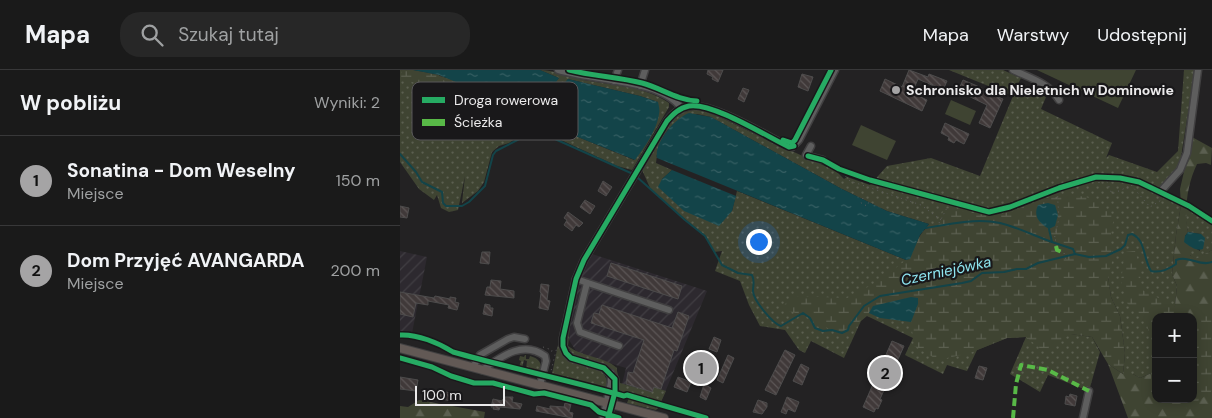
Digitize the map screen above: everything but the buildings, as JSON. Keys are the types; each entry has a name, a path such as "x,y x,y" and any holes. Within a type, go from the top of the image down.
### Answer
{"main road":[{"path":"400,348 664,418"}],"street":[{"path":"558,70 580,76 640,86 665,94 681,108"},
{"path":"614,82 618,70"},
{"path":"640,86 645,70"},
{"path":"605,416 609,403 611,373 602,367 573,359 564,350 563,338 576,279 584,260 666,121 681,108 694,106 707,108 786,146 792,147 797,143 835,70"},
{"path":"1013,70 1044,84 1054,91 1059,100"},
{"path":"1160,192 1180,170 1187,153 1198,70"},
{"path":"811,146 807,156 823,160"},
{"path":"576,279 669,310"},
{"path":"587,283 577,323 580,332 619,346"},
{"path":"473,367 480,354 508,339 514,337 525,339"},
{"path":"482,370 516,349 523,349 545,356 540,385"},
{"path":"1083,418 1089,391"}],"path":[{"path":"839,169 849,181 921,205 941,220"},
{"path":"1099,177 1099,183"},
{"path":"1105,177 1112,194 1139,182"},
{"path":"1131,186 1150,207 1168,196"},
{"path":"1056,246 1057,241 1054,240 1059,218 1057,189"},
{"path":"863,198 861,203 863,205 867,206 869,202"},
{"path":"939,223 950,202"},
{"path":"1064,253 1066,260"},
{"path":"451,350 445,347 440,371 474,383 494,383 534,394 544,393 591,405 605,416"},
{"path":"552,350 556,351"},
{"path":"542,375 552,377"}],"shaded area":[{"path":"400,251 427,257 412,333 400,331"},
{"path":"592,254 707,291 661,402 621,388 626,368 578,354 569,340 571,317 579,281"}],"green space":[{"path":"400,70 433,74 458,82 412,82 412,140 513,140 499,146 492,152 484,182 478,191 462,203 465,176 458,210 449,212 441,208 437,195 434,200 419,189 400,162"},
{"path":"402,70 413,70 439,75 441,79 448,82 412,82 400,79"},
{"path":"540,70 552,71 583,80 634,88 669,103 669,107 632,170 617,166 561,140 578,140 578,137 634,160 658,102 568,79 566,82 555,82 559,78"},
{"path":"949,70 1003,70 1021,78 1018,84 1046,97 1041,109 1112,143 1106,158 1109,155 1157,172 1178,151 1184,70 1195,70 1179,169 1155,191 1181,205 1172,274 1177,286 1174,313 1152,313 1152,373 1140,378 1133,374 1123,374 1125,353 1120,316 1111,297 1108,277 1071,334 1092,337 1100,352 1089,391 1048,375 1040,392 1010,374 1026,337 1007,338 977,350 967,371 947,365 943,374 905,355 913,338 867,316 861,321 844,358 811,341 805,353 799,350 785,330 760,326 749,305 740,281 715,271 722,251 714,252 705,236 651,190 642,170 661,136 673,120 684,112 699,109 836,171 844,179 847,177 870,185 887,166 931,158 980,176 1013,96","holes":["697,114 711,117 842,189 887,211 929,224 906,260 737,191 732,211 662,179 672,170 656,163 657,152 664,136 672,126"]},
{"path":"1037,70 1136,70 1118,108"},
{"path":"951,100 976,111 970,125 945,114"},
{"path":"861,125 896,141 887,160 852,145"},
{"path":"1192,137 1212,148 1211,165 1206,163 1197,164 1191,180 1186,206 1188,232 1185,236 1190,245 1190,255 1196,259 1212,250 1212,418 1128,418 1108,364 1123,374 1133,374 1140,378 1152,373 1152,403 1197,403 1197,313 1174,313 1177,286 1172,274 1181,205 1180,189"},
{"path":"1066,196 1093,199 1114,217 1110,240 1113,258 1108,276 1111,297 1120,316 1125,353 1123,374 1108,364 1092,337 1070,334 1046,353 1026,337 1007,338 970,353 938,360 914,346 911,322 918,304 873,306 869,313 846,334 832,331 808,317 781,309 792,296 847,298 879,281 910,259 919,237 927,228 937,223 945,208 990,216 1011,212 1045,198"},
{"path":"1186,206 1212,221 1212,250 1196,260 1190,255 1190,245 1200,251 1201,234 1188,232 1185,215"},
{"path":"1135,251 1141,270 1139,289 1190,313 1152,313 1151,395 1151,343 1147,324 1127,303 1121,281 1125,252"},
{"path":"1197,315 1212,316 1212,391 1197,402"},
{"path":"571,317 568,346 581,353 612,364 617,368 620,383 652,392 654,387 666,391 660,404 620,392 616,375 611,368 573,355 567,345"},
{"path":"558,345 563,354 571,360 602,372 606,378 607,388 552,374"},
{"path":"525,355 526,359 529,359 530,356 539,361 540,371 526,369 527,361 524,360 522,368 519,367 520,356 524,357"},
{"path":"629,398 660,406 656,410 627,403"},
{"path":"419,400 485,412 484,418 400,418 400,406 408,407"},
{"path":"1183,403 1195,403 1187,409"}],"water":[{"path":"413,70 540,70 559,78 556,82 456,82 439,75"},
{"path":"568,79 658,102 659,113 656,126 635,160 578,137 578,82 565,82"},
{"path":"689,113 711,117 842,189 887,211 929,224 920,235 910,259 906,260 657,158 662,138 672,125"},
{"path":"672,170 736,196 732,211 719,226 684,211 658,187 662,179"},
{"path":"1048,203 1055,205 1058,215 1055,226 1049,229 1040,222 1036,213 1038,205"},
{"path":"1188,232 1201,234 1205,238 1203,249 1196,249 1184,242"},
{"path":"911,297 918,298 918,304 911,322 880,318 869,313 873,306"}],"waterway":[{"name":"Czerniejówka","path":"400,154 422,182 442,192 443,203 446,206 462,206 469,202 485,186 493,155 496,151 517,140"},
{"name":"Czerniejówka","path":"557,140 633,174"},
{"name":"Czerniejówka","path":"637,177 705,236 722,265 738,273 752,275 754,281 753,291 756,300 769,316 781,326 803,313 810,318 815,328 842,333 848,330 864,306 880,296 962,283 971,281 982,273 1026,269 1038,263 1075,254 1089,257 1106,256 1121,249 1125,245 1128,235 1132,234 1140,241 1151,271 1167,269 1176,264 1176,260 1181,259 1203,263 1212,262"},
{"path":"926,228 982,221 1000,223 1052,242"},
{"path":"1049,229 1052,242 1073,249 1075,254"}],"marked path":[{"path":"1056,246 1057,250 1064,253"},
{"path":"1013,418 1016,384 1021,365 1048,370 1089,391"}],"cycle path":[{"path":"569,70 642,83 676,96 697,101"},
{"path":"783,140 792,143 795,140 831,70"},
{"path":"608,418 615,392 615,379 604,368 571,358 563,346 563,338 576,279 584,260 667,121 682,108 699,106 725,114 789,147 794,146"},
{"path":"808,156 823,160 839,169 870,180 989,212 1010,207 1059,188 1096,177 1120,178 1139,182 1189,206 1212,221"},
{"path":"400,335 421,338 435,342 453,352 624,396 627,395 706,418"},
{"path":"400,358 432,367 451,376 474,383 493,383 534,394 544,393 591,405 599,412 619,418"}],"place":[{"name":"Schronisko dla Nieletnich w Dominowie","path":"896,90"},
{"name":"Sonatina - Dom Weselny","path":"701,368"},
{"name":"Dom Przyjęć AVANGARDA","path":"885,373"}]}
